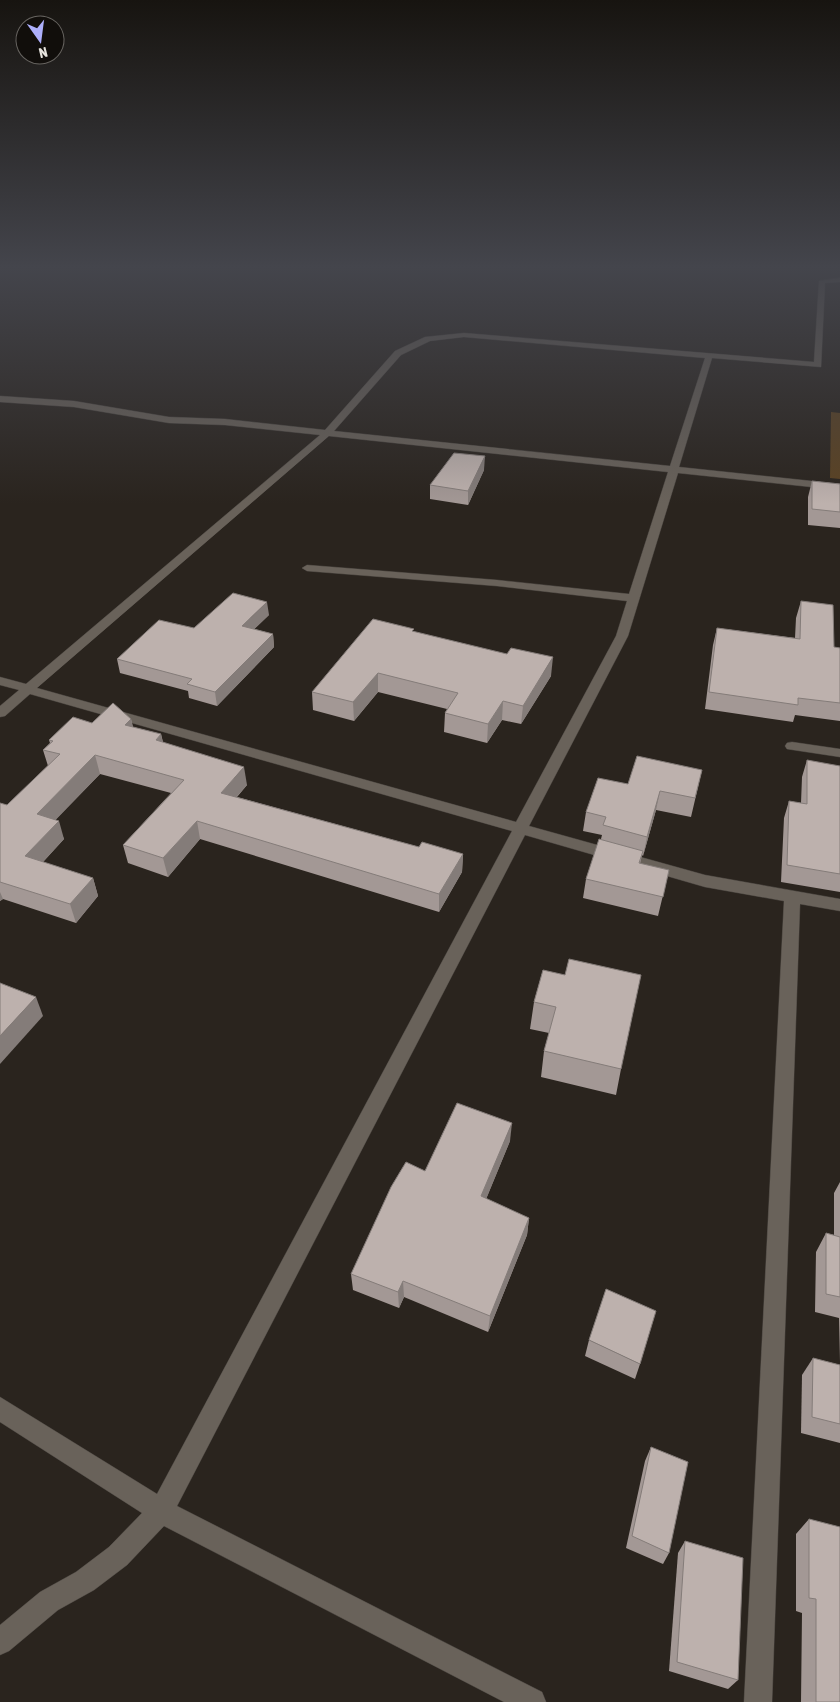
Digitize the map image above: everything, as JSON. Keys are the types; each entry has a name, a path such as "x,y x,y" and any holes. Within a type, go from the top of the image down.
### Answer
{"street":[{"path":"0,713 327,433 398,353 414,345"},
{"path":"586,345 818,365 819,345"},
{"path":"0,1642 49,1601 85,1581 118,1556 161,1511 622,636 709,356"},
{"path":"0,399 74,404 169,420 225,422 840,487"},
{"path":"308,568 497,583 634,598"},
{"path":"0,680 705,881 840,905"},
{"path":"792,746 840,753"},
{"path":"758,1702 792,896"},
{"path":"0,1409 161,1511 532,1702"}],"shaded area":[{"path":"831,412 840,413 840,479 830,478"}],"building":[{"path":"454,453 485,456 468,491 430,485"},
{"path":"812,481 840,484 840,512 812,509"},
{"path":"233,593 267,602 242,626 273,634 215,692 187,684 192,679 117,659 159,620 194,628"},
{"path":"801,601 833,605 834,647 840,648 840,703 798,698 798,705 709,692 717,628 800,639"},
{"path":"373,619 414,629 412,631 507,654 511,648 553,657 523,706 503,701 488,724 445,713 458,693 378,673 353,702 312,692"},
{"path":"113,703 131,719 125,725 161,734 156,740 244,767 221,793 419,847 422,842 463,854 439,894 197,821 163,858 123,845 184,780 95,755 37,814 59,821 25,856 93,878 70,904 0,882 0,803 7,805 60,754 43,750 53,741 49,740 73,717 92,723"},
{"path":"637,756 702,770 695,798 660,791 647,837 603,825 606,817 586,812 598,778 628,784"},
{"path":"807,760 840,766 840,874 787,865 789,801 807,804"},
{"path":"599,839 643,851 639,863 669,870 663,897 586,879"},
{"path":"569,959 641,975 621,1069 544,1051 556,1007 534,1002 543,970 565,975"},
{"path":"0,983 36,997 0,1036"},
{"path":"457,1103 512,1123 481,1196 529,1218 490,1316 403,1281 398,1292 351,1274 391,1187 406,1162 425,1171"},
{"path":"826,1233 840,1237 840,1297 826,1294"},
{"path":"606,1289 656,1311 640,1364 589,1340"},
{"path":"813,1358 840,1365 840,1424 812,1417"},
{"path":"651,1447 688,1462 669,1553 632,1536"},
{"path":"809,1519 840,1527 840,1702 816,1702 816,1599 809,1598"},
{"path":"685,1541 743,1558 738,1680 677,1662"}]}
